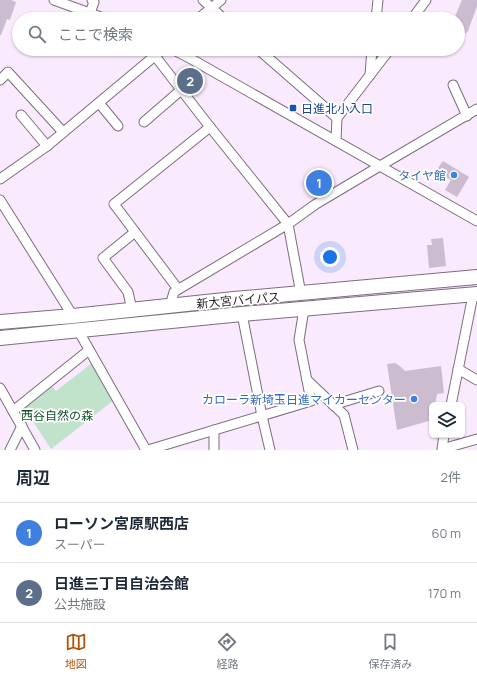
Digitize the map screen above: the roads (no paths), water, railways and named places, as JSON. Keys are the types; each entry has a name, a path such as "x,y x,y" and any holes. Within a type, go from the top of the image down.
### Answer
{"highway":[{"name":"新大宮バイパス","path":"0,322 477,277"},
{"name":"新大宮バイパス","path":"0,338 242,314 475,294"}],"street":[{"path":"54,0 87,12"},
{"path":"90,12 94,2 92,0"},
{"path":"203,0 216,12"},
{"path":"207,12 221,0"},
{"path":"377,12 378,0"},
{"path":"421,12 426,0"},
{"path":"0,179 47,146 155,56 288,224 300,294"},
{"path":"185,56 477,221"},
{"path":"266,56 337,118"},
{"path":"369,76 371,56"},
{"path":"336,141 337,118 385,56"},
{"path":"0,80 8,72 63,132"},
{"path":"453,85 467,116"},
{"path":"144,122 181,90"},
{"path":"99,103 118,126"},
{"path":"170,306 174,292 178,289 288,224 316,204 477,109"},
{"path":"20,115 47,146"},
{"path":"178,289 114,204 210,127"},
{"path":"0,200 73,316"},
{"path":"132,310 128,292 103,258 135,232"},
{"path":"451,402 475,294"},
{"path":"78,330 147,450 311,401 299,340 304,309"},
{"path":"242,314 270,450"},
{"path":"13,411 90,350"},
{"path":"458,369 477,380"},
{"path":"307,380 344,415 353,450"},
{"path":"0,388 4,404 13,411 35,450"},
{"path":"333,405 379,392"},
{"path":"10,450 22,426"},
{"path":"214,430 214,450"},
{"path":"439,449 443,438"},
{"path":"439,449 476,442"}],"place":[{"name":"日進三丁目自治会館","path":"190,81"},
{"name":"日進北小入口","path":"293,108"},
{"name":"タイヤ館","path":"454,175"},
{"name":"ローソン宮原駅西店","path":"319,183"},
{"name":"カローラ新埼玉日進マイカーセンター","path":"414,399"}],"park label":[{"name":"西谷自然の森","path":"57,415"}]}
